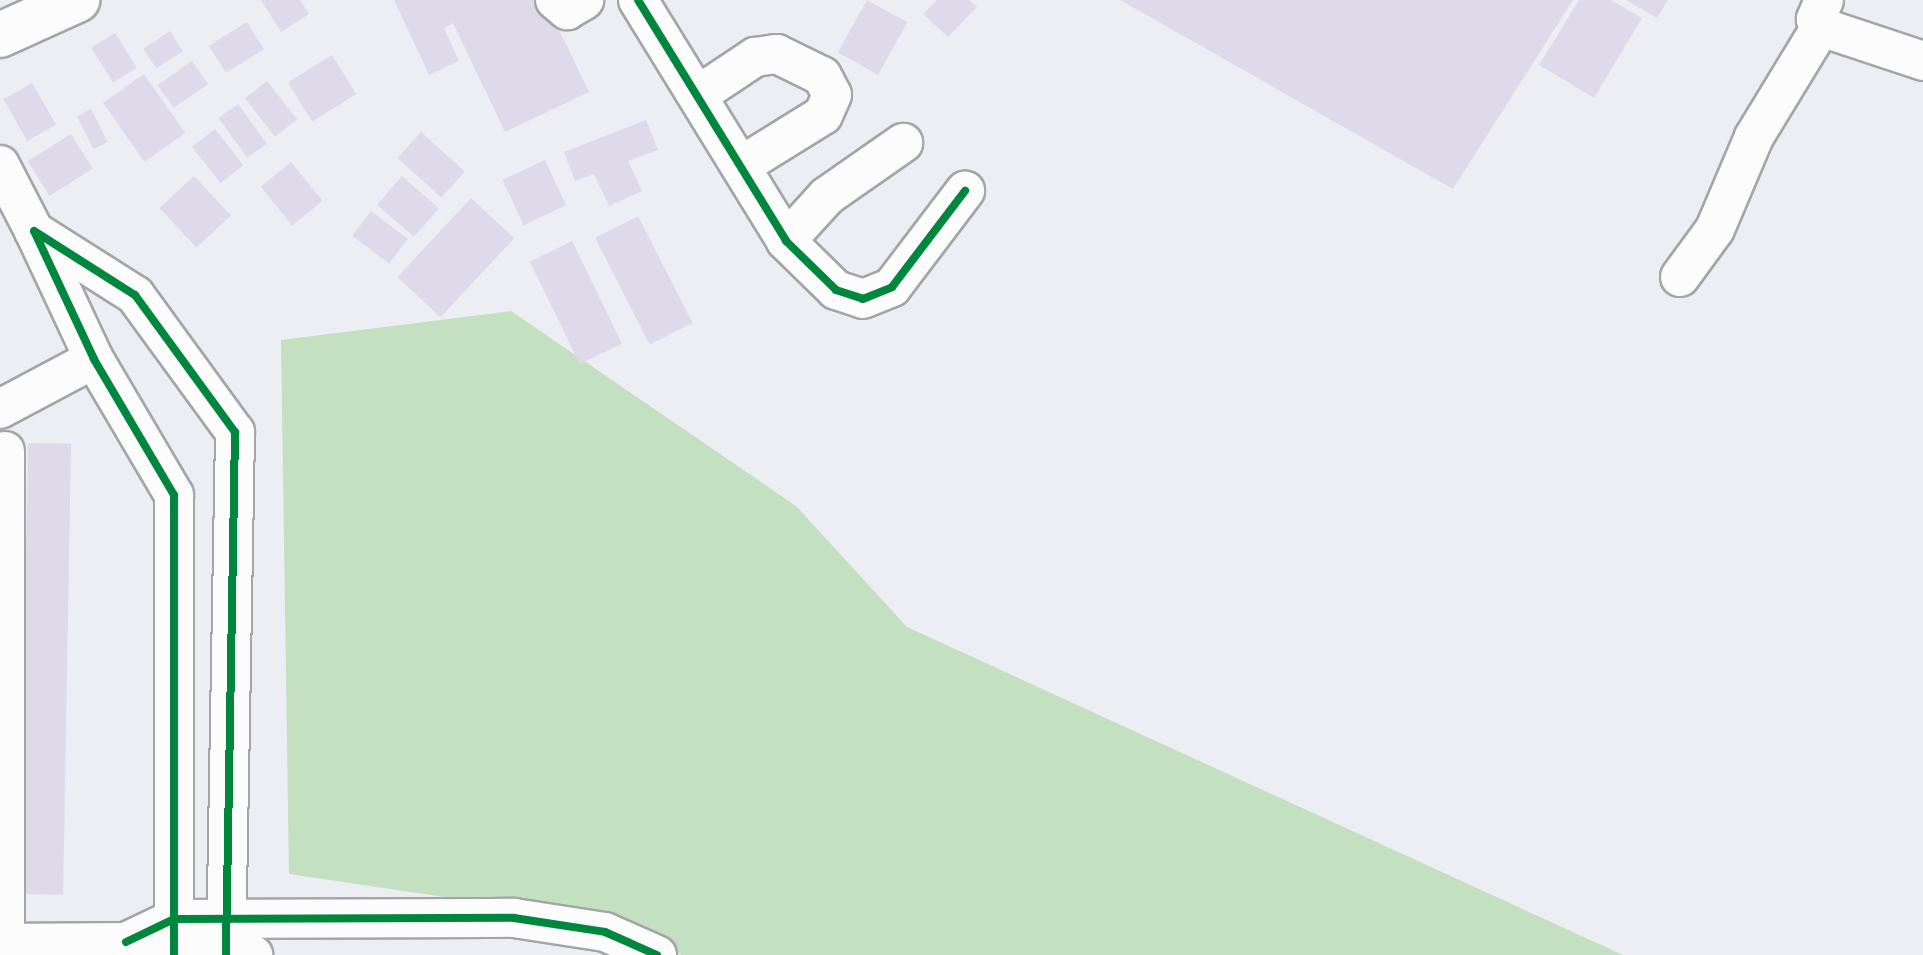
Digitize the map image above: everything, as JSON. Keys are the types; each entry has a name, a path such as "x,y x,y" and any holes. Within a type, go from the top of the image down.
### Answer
{"main road":[{"path":"0,35 77,0"}],"street":[{"path":"555,0 567,10 584,0"},
{"path":"638,0 744,164 786,241 836,290 863,299 879,296 965,191"},
{"path":"1680,277 1715,229 1754,137 1821,15 1923,61"},
{"path":"698,95 755,57 777,54 822,76 832,95 823,115 744,164"},
{"path":"786,241 827,196 903,143"},
{"path":"0,165 94,359 174,495 174,941"},
{"path":"34,231 135,295 235,432 233,945"},
{"path":"0,409 94,359"},
{"path":"5,451 3,947 174,941 233,945 514,918 605,932 657,955"}],"green space":[{"path":"511,311 796,506 907,627 1623,955 681,955 639,926 289,874 281,340"}],"building":[{"path":"261,0 300,0 309,14 281,32"},
{"path":"394,0 557,0 547,5 589,92 505,132 453,23 444,28 459,61 429,75"},
{"path":"867,0 907,22 878,75 838,52"},
{"path":"937,0 969,0 977,7 948,37 923,14"},
{"path":"1120,0 1573,0 1453,189"},
{"path":"1579,0 1611,0 1642,18 1594,98 1539,65"},
{"path":"1626,0 1668,0 1657,18"},
{"path":"247,22 264,49 226,73 209,46"},
{"path":"170,31 183,51 156,69 143,48"},
{"path":"115,33 137,68 113,83 91,48"},
{"path":"332,55 356,94 312,122 288,83"},
{"path":"192,61 208,84 174,108 158,85"},
{"path":"144,74 185,133 144,162 103,103"},
{"path":"267,81 297,120 275,137 245,98"},
{"path":"32,83 56,125 27,141 3,100"},
{"path":"238,104 267,144 247,158 219,118"},
{"path":"91,109 108,142 94,149 77,116"},
{"path":"646,120 658,150 628,161 642,191 609,206 594,174 575,181 564,152"},
{"path":"215,129 243,165 220,183 192,147"},
{"path":"421,132 465,171 441,197 398,158"},
{"path":"71,134 93,169 49,196 28,161"},
{"path":"545,160 566,205 524,225 502,180"},
{"path":"291,162 322,201 292,225 261,187"},
{"path":"194,176 231,215 196,248 160,208"},
{"path":"402,176 439,208 414,237 377,205"},
{"path":"471,198 514,238 440,317 397,277"},
{"path":"371,211 408,239 389,263 352,236"},
{"path":"638,216 692,323 650,345 595,238"},
{"path":"572,241 622,343 580,364 530,262"},
{"path":"28,443 71,444 63,895 20,894"}],"cycle path":[{"path":"638,0 786,241 836,290 863,299 892,287 965,191"},
{"path":"174,955 174,495 94,359 34,231 135,295 235,432 226,955"},
{"path":"126,942 174,919 514,918 605,932 657,955"}]}
